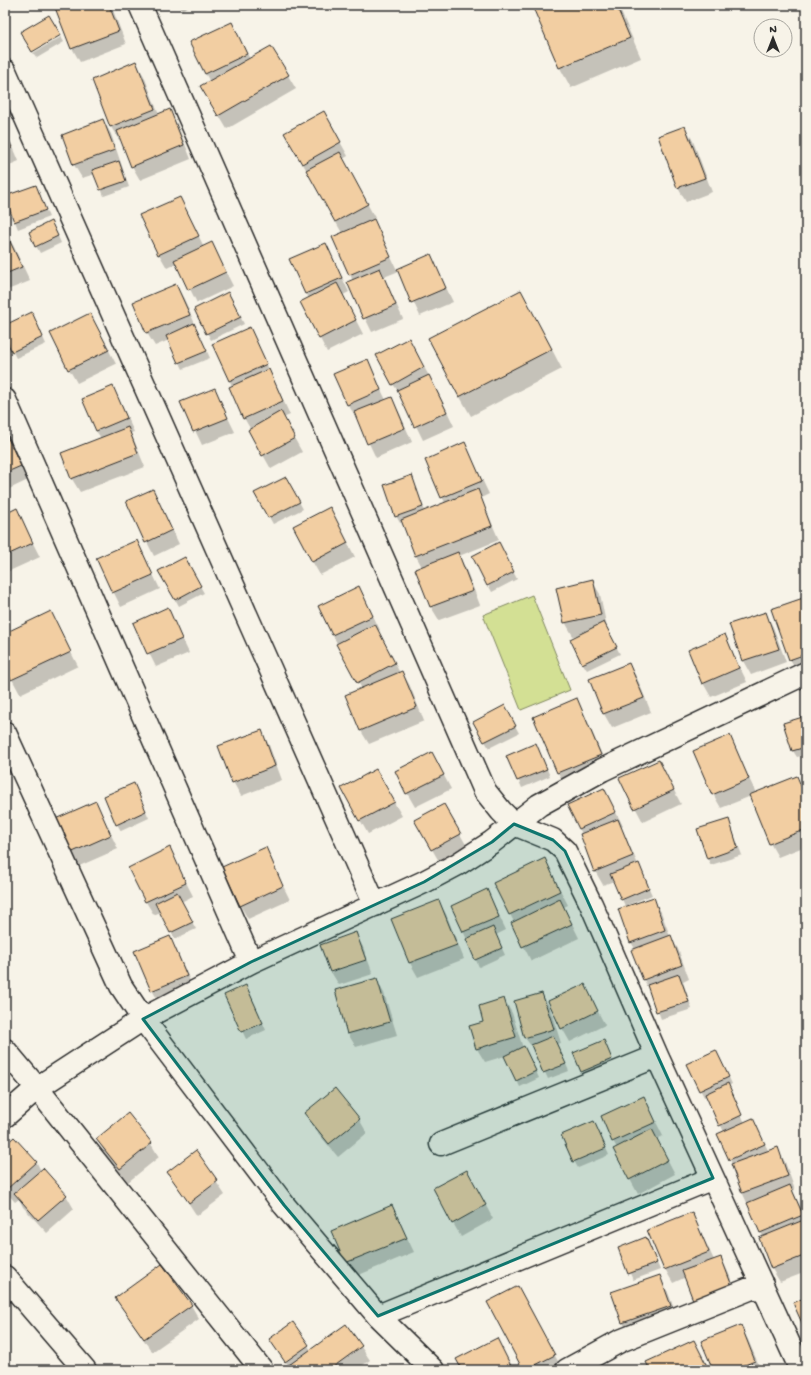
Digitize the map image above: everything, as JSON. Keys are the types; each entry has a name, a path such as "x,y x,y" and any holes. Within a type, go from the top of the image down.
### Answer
{"street":[{"path":"140,5 485,791 514,824 553,840 565,850 591,904 657,1056 801,1370"},
{"path":"5,71 375,905"},
{"path":"5,400 251,962"},
{"path":"5,1116 37,1088 143,1019 251,962 375,905 458,864 492,842 539,805 602,770 806,673"},
{"path":"5,733 121,986 143,1019 284,1205 378,1316 433,1370"},
{"path":"5,1050 262,1370"},
{"path":"441,1144 657,1056"},
{"path":"378,1316 713,1178"},
{"path":"5,1277 85,1370"},
{"path":"567,1370 620,1341 762,1284"}],"highlighted area":[{"path":"514,824 553,840 565,851 713,1178 378,1316 284,1205 143,1019 251,962 424,882 492,842"}],"green space":[{"path":"532,595 570,690 521,710 483,615"}],"building":[{"path":"54,5 109,5 119,31 71,49"},
{"path":"547,5 616,5 630,38 559,68 534,10"},
{"path":"49,15 61,35 32,52 20,32"},
{"path":"232,22 247,54 205,74 189,42"},
{"path":"271,46 289,75 218,116 200,86"},
{"path":"136,61 155,109 110,127 92,80"},
{"path":"170,109 184,145 131,167 117,131"},
{"path":"324,111 341,142 302,164 284,133"},
{"path":"103,119 115,150 73,165 62,135"},
{"path":"685,126 705,178 677,188 658,136"},
{"path":"5,131 12,148 5,151"},
{"path":"340,152 368,204 335,222 306,170"},
{"path":"119,161 126,181 100,190 92,170"},
{"path":"36,185 46,210 14,222 5,196"},
{"path":"180,197 199,236 158,255 139,215"},
{"path":"374,219 391,257 349,275 332,237"},
{"path":"51,221 58,236 35,247 29,232"},
{"path":"5,231 22,267 5,274"},
{"path":"212,242 226,272 188,290 174,260"},
{"path":"326,243 342,278 305,294 289,259"},
{"path":"431,254 446,288 411,303 397,269"},
{"path":"380,268 396,305 363,319 347,282"},
{"path":"337,283 356,320 319,339 300,302"},
{"path":"176,284 190,315 146,333 133,302"},
{"path":"521,290 552,349 459,397 428,338"},
{"path":"228,292 241,317 206,334 194,309"},
{"path":"32,312 43,337 12,352 5,338 5,325"},
{"path":"90,313 109,350 68,370 50,333"},
{"path":"194,323 207,351 178,363 166,336"},
{"path":"250,327 267,364 229,381 212,344"},
{"path":"409,338 424,367 392,385 376,355"},
{"path":"368,359 381,390 347,405 333,374"},
{"path":"269,369 283,401 243,419 229,387"},
{"path":"429,375 447,412 414,427 397,390"},
{"path":"113,386 127,418 96,431 82,399"},
{"path":"215,388 228,418 193,432 180,402"},
{"path":"392,397 405,428 367,444 354,412"},
{"path":"281,411 295,438 262,456 248,430"},
{"path":"128,427 138,453 71,479 61,453"},
{"path":"5,432 21,466 5,473"},
{"path":"465,442 482,481 441,498 425,460"},
{"path":"412,475 423,507 395,517 384,485"},
{"path":"286,477 300,502 268,518 254,493"},
{"path":"153,489 172,530 145,543 126,501"},
{"path":"478,489 492,526 415,556 401,520"},
{"path":"330,507 348,543 312,562 293,526"},
{"path":"17,508 33,543 5,556 5,514"},
{"path":"137,540 153,575 112,593 96,558"},
{"path":"499,542 514,572 487,586 472,556"},
{"path":"458,552 473,591 430,607 415,569"},
{"path":"185,557 201,586 175,600 158,571"},
{"path":"593,579 601,615 564,623 556,588"},
{"path":"359,586 373,616 332,635 318,606"},
{"path":"806,597 806,654 789,660 771,609"},
{"path":"168,607 182,639 147,654 133,623"},
{"path":"51,611 71,652 11,680 5,668 5,633"},
{"path":"766,612 779,649 742,661 729,624"},
{"path":"604,622 617,647 582,664 570,639"},
{"path":"375,624 395,663 357,683 336,644"},
{"path":"725,634 739,668 702,684 688,650"},
{"path":"629,663 644,698 603,714 589,679"},
{"path":"402,671 417,707 360,731 345,695"},
{"path":"577,698 601,755 557,773 533,717"},
{"path":"505,705 516,726 484,742 473,722"},
{"path":"806,716 806,747 792,751 783,723"},
{"path":"262,730 275,766 232,783 218,746"},
{"path":"730,735 749,779 712,795 693,751"},
{"path":"536,743 547,769 517,781 506,756"},
{"path":"432,752 444,775 406,794 395,771"},
{"path":"659,760 674,790 634,809 619,778"},
{"path":"376,769 395,802 359,821 341,788"},
{"path":"797,776 806,798 806,829 769,844 749,795"},
{"path":"134,783 146,811 116,825 104,796"},
{"path":"604,788 616,812 579,829 567,805"},
{"path":"96,801 111,835 68,854 53,820"},
{"path":"444,804 461,834 431,850 414,820"},
{"path":"618,819 633,856 594,872 580,834"},
{"path":"729,819 738,848 707,859 697,829"},
{"path":"170,847 186,883 145,902 128,868"},
{"path":"266,847 283,886 240,906 222,867"},
{"path":"545,858 560,891 509,915 493,883"},
{"path":"639,863 649,888 621,900 610,874"},
{"path":"487,889 499,917 463,932 451,906"},
{"path":"177,892 193,922 170,933 155,903"},
{"path":"654,897 665,930 630,943 618,909"},
{"path":"560,899 572,924 522,947 511,923"},
{"path":"439,900 457,945 409,963 391,919"},
{"path":"493,927 502,948 475,960 466,939"},
{"path":"356,932 366,960 330,972 320,945"},
{"path":"671,935 682,965 643,980 631,950"},
{"path":"170,936 187,976 151,991 134,951"},
{"path":"679,974 689,1002 656,1012 647,985"},
{"path":"377,978 390,1022 347,1034 335,990"},
{"path":"585,984 598,1011 561,1029 548,1001"},
{"path":"246,985 263,1023 241,1032 224,995"},
{"path":"542,993 554,1029 524,1038 514,1001"},
{"path":"504,998 516,1037 476,1049 469,1026 483,1022 479,1006"},
{"path":"553,1036 566,1064 543,1073 531,1045"},
{"path":"604,1040 612,1059 581,1072 573,1053"},
{"path":"524,1046 536,1071 516,1081 504,1056"},
{"path":"716,1050 729,1077 699,1091 686,1064"},
{"path":"728,1083 742,1115 719,1126 705,1094"},
{"path":"335,1088 360,1119 329,1144 304,1113"},
{"path":"644,1096 656,1122 612,1142 601,1116"},
{"path":"128,1113 152,1143 120,1169 96,1139"},
{"path":"753,1118 765,1144 729,1160 717,1134"},
{"path":"594,1121 606,1148 573,1162 561,1135"},
{"path":"652,1129 668,1160 629,1180 613,1149"},
{"path":"14,1137 37,1162 7,1189 5,1187 5,1145"},
{"path":"778,1147 788,1176 742,1193 731,1164"},
{"path":"196,1150 218,1181 189,1203 167,1172"},
{"path":"43,1168 67,1195 38,1220 14,1193"},
{"path":"467,1170 486,1205 452,1224 433,1188"},
{"path":"790,1185 803,1215 760,1233 747,1203"},
{"path":"392,1205 407,1238 345,1263 331,1231"},
{"path":"692,1212 709,1252 664,1270 647,1230"},
{"path":"806,1219 806,1255 771,1269 759,1238"},
{"path":"646,1237 657,1263 628,1274 618,1248"},
{"path":"721,1257 732,1286 693,1300 682,1271"},
{"path":"162,1264 192,1305 144,1339 115,1298"},
{"path":"660,1275 671,1306 622,1323 611,1292"},
{"path":"518,1286 555,1355 526,1370 523,1370 487,1302"},
{"path":"806,1297 806,1332 793,1303"},
{"path":"293,1322 309,1345 285,1362 269,1339"},
{"path":"346,1324 362,1346 329,1370 282,1370"},
{"path":"741,1325 755,1361 732,1370 713,1370 701,1341"},
{"path":"497,1338 512,1368 508,1370 462,1370 456,1359"},
{"path":"694,1340 709,1370 650,1370 646,1362"}]}
